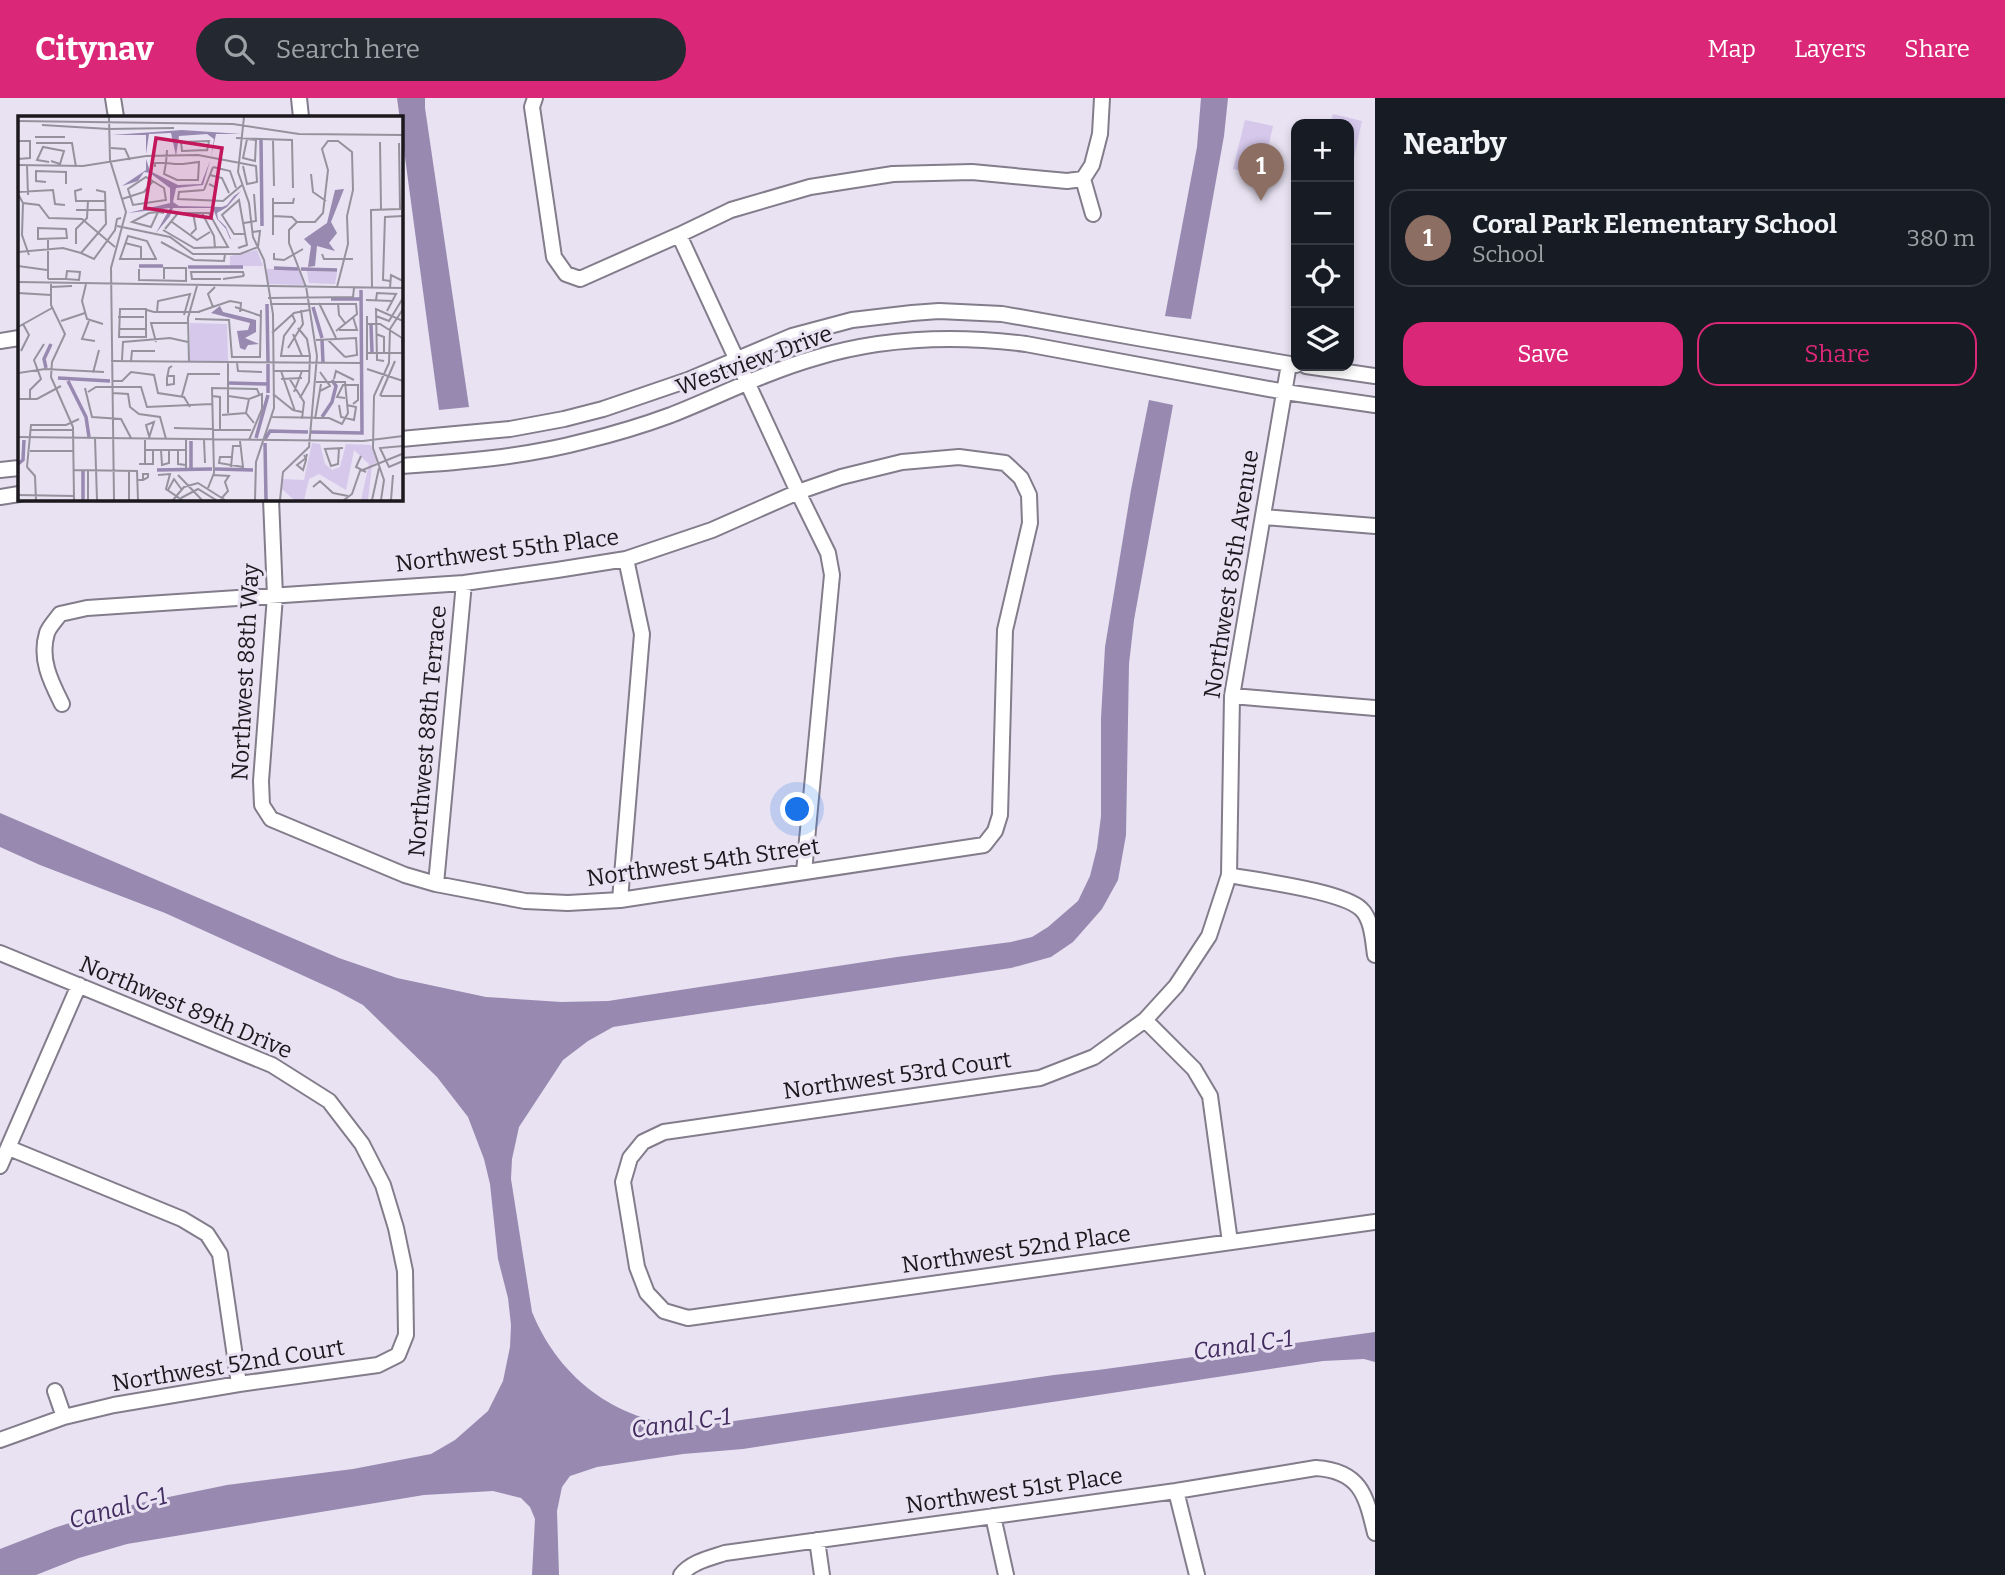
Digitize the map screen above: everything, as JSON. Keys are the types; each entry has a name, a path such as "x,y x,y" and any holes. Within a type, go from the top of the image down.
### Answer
{"street":[{"path":"113,98 116,116"},
{"path":"299,98 301,116"},
{"path":"534,98 533,107 554,257 566,274 580,279 731,210 797,191 893,174 972,172 1067,181 1083,178 1093,165 1100,134 1102,98"},
{"path":"1083,178 1093,215"},
{"path":"679,236 828,553 832,575 804,872"},
{"name":"Westview Drive","path":"402,439 510,429 564,419 688,380 792,336 852,320 884,315 939,312 1002,314 1291,364"},
{"path":"0,341 18,338"},
{"name":"Westview Drive","path":"402,466 506,457 584,442 670,415 813,358 897,341 952,338 1026,344 1375,405"},
{"name":"Northwest 85th Avenue","path":"1145,1020 1176,986 1209,936 1229,876 1232,696 1291,368"},
{"path":"1340,371 1375,376"},
{"name":"Northwest 55th Place","path":"62,704 47,675 46,653 47,632 60,614 87,608 464,583 626,559 712,530 798,492 841,477 902,462 959,457 1005,463 1021,478 1029,495 1030,523 1005,630 1000,815 995,831"},
{"path":"0,470 18,468"},
{"path":"0,497 18,494"},
{"name":"Northwest 88th Way","path":"262,805 261,781 275,596 271,500"},
{"path":"1263,517 1375,526"},
{"path":"620,900 642,634 626,559"},
{"name":"Northwest 88th Terrace","path":"436,884 464,583"},
{"path":"1232,696 1375,708"},
{"name":"Northwest 54th Street","path":"262,805 271,819 405,875 436,884 525,901 568,903 620,900 984,845 995,831"},
{"path":"1229,876 1338,896 1363,909 1371,929 1375,955"},
{"name":"Northwest 89th Drive","path":"0,953 272,1065 329,1101 362,1144 383,1185 396,1228 405,1271 406,1335 398,1355"},
{"path":"0,1167 79,985"},
{"path":"1145,1020 1194,1069 1210,1096 1230,1242"},
{"name":"Northwest 53rd Court","path":"664,1311 648,1293 636,1267 623,1182 629,1158 643,1142 664,1132 1040,1078 1094,1057 1145,1020"},
{"path":"9,1148 182,1219 207,1234 220,1254 239,1384"},
{"name":"Northwest 52nd Place","path":"664,1311 688,1318 1375,1222"},
{"name":"Northwest 52nd Court","path":"0,1440 64,1417 114,1405 378,1365 398,1355"},
{"path":"55,1391 64,1417"},
{"name":"Northwest 51st Place","path":"683,1573 704,1560 725,1553 1317,1468 1332,1469 1359,1487 1366,1498 1375,1533"},
{"path":"1176,1490 1196,1575"},
{"path":"993,1516 1006,1575"},
{"path":"817,1541 822,1575"}],"shaded area":[{"path":"397,98 425,98 469,407 439,410 402,135 402,116 399,116"},
{"path":"1201,98 1228,98 1224,136 1191,319 1165,316 1197,147"},
{"path":"1333,114 1354,119 1332,119"},
{"path":"1354,119 1362,121 1354,157"},
{"path":"1245,120 1273,126 1262,175 1233,169"},
{"path":"1149,400 1173,405 1134,620 1129,664 1126,835 1118,880 1102,909 1073,942 1051,957 1011,968 613,1027 588,1041 563,1060 519,1127 512,1159 511,1179 532,1312 560,1361 579,1381 624,1410 650,1420 677,1425 706,1425 1375,1332 1375,1362 1364,1359 1323,1361 743,1449 683,1454 597,1467 570,1476 562,1487 557,1511 559,1575 532,1575 535,1519 530,1507 521,1498 493,1491 424,1495 127,1544 79,1558 36,1575 0,1575 0,1549 110,1510 227,1485 353,1469 431,1454 455,1440 488,1411 503,1381 510,1347 511,1325 508,1298 498,1259 490,1184 484,1159 468,1117 437,1077 363,1005 337,991 165,913 0,847 0,813 339,958 397,978 486,997 561,1002 608,1001 1032,937 1078,901 1090,876 1097,848 1101,816 1101,718 1105,647"}],"place":[{"name":"Coral Park Elementary School","path":"1261,201"}],"water label":[{"name":"Canal C-1","path":"1243,1345"},
{"name":"Canal C-1","path":"681,1423"},
{"name":"Canal C-1","path":"118,1508"}]}
